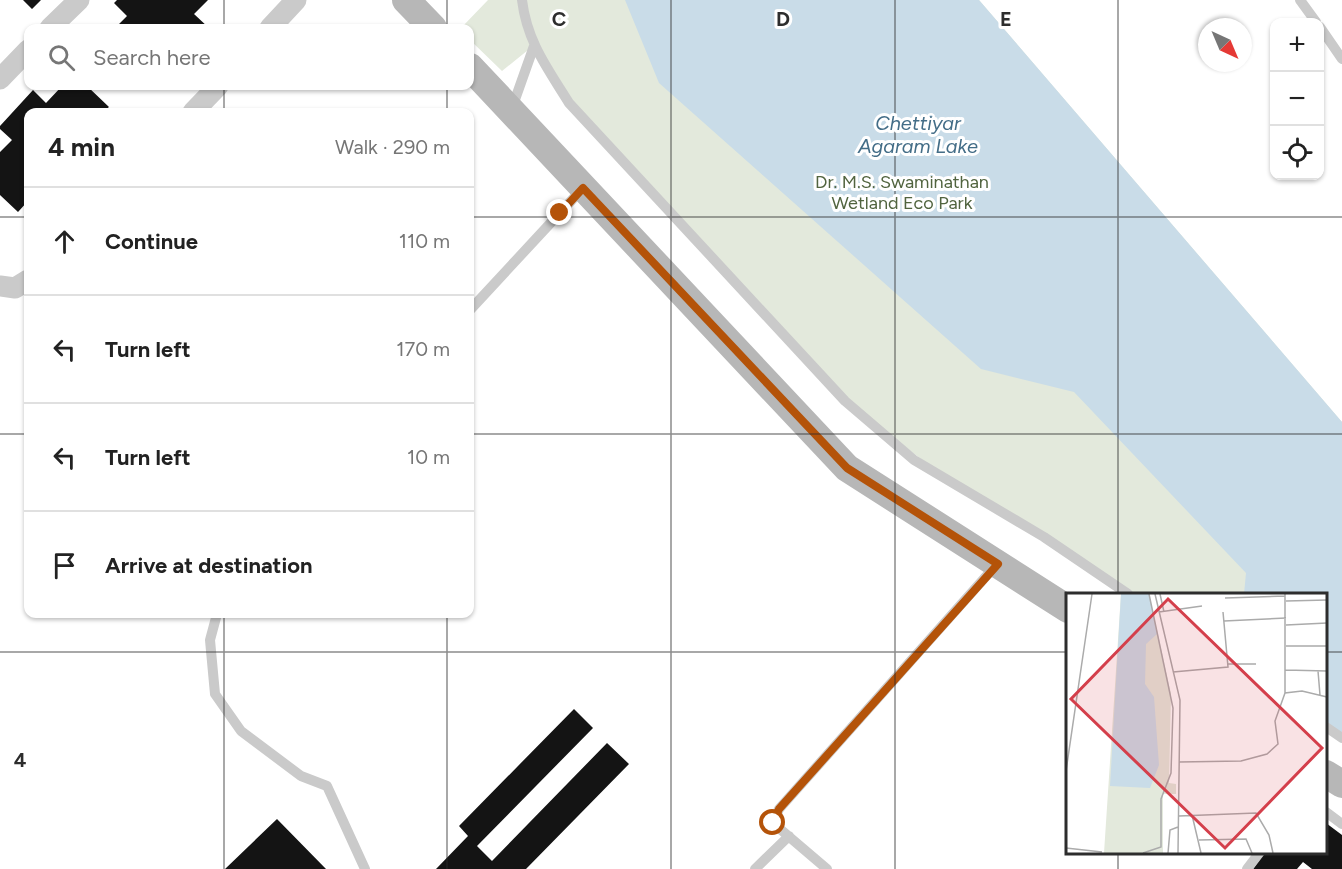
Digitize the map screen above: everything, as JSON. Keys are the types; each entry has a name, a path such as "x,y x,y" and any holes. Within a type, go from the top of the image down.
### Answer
{"street":[{"path":"54,24 79,0"},
{"path":"406,0 429,24"},
{"path":"273,24 293,1"},
{"path":"0,79 24,54"},
{"path":"474,71 847,468 1066,608"},
{"path":"197,108 214,90"},
{"path":"0,286 15,288 24,282"},
{"path":"1327,775 1342,784"}],"lane":[{"path":"522,0 534,46 569,104 845,401 914,460 1044,537 1127,593"},
{"path":"1300,0 1313,18"},
{"path":"1324,33 1342,59"},
{"path":"511,111 534,46"},
{"path":"474,306 583,188"},
{"path":"827,869 773,823 779,809 998,564"},
{"path":"216,618 210,640 214,694 241,731 301,776 327,786 365,869"},
{"path":"1327,728 1342,738"},
{"path":"1327,813 1342,824"},
{"path":"755,869 789,836"},
{"path":"1247,869 1258,854"}],"green space":[{"name":"Chettiyar Agaram Lake","path":"488,0 979,0 1342,422 1326,593 1126,593 946,478 845,401 569,103 533,46 502,71 474,44 474,24 465,24"}],"water":[{"name":"Chettiyar Agaram Lake","path":"625,0 979,0 1342,422 1342,738 1327,728 1327,593 1244,593 1246,573 1074,392 981,369 659,83"}],"building":[{"path":"23,0 41,0 32,9"},
{"path":"117,0 208,0 194,14 205,24 119,24 127,16 114,3"},
{"path":"33,90 46,103 58,90 91,90 109,107 24,108 24,205 18,212 0,195 0,152 12,140 0,129 0,126"},
{"path":"574,709 593,728 477,846 492,861 607,743 629,764 526,869 436,869 468,836 459,826"},
{"path":"277,819 326,869 225,869"},
{"path":"1327,824 1342,835 1342,869 1312,869 1303,862 1297,869 1253,869 1264,854 1327,854"}],"route":[{"path":"560,213 583,188 847,468 998,564 779,809 773,823"}],"park label":[{"name":"Dr. M.S. Swaminathan Wetland Eco Park","path":"902,192"}]}
